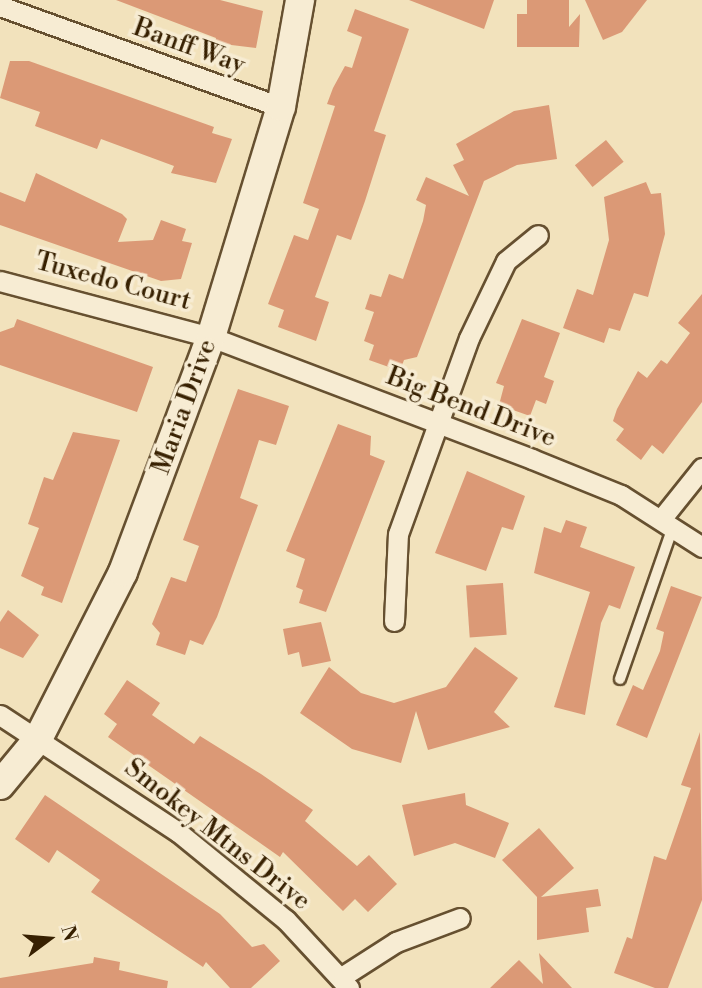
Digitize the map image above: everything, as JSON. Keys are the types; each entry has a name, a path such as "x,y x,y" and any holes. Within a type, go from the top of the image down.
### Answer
{"street":[{"name":"Maria Drive","path":"0,785 38,739 123,572 211,337 281,107 300,0"},
{"name":"Banff Way","path":"0,6 281,107"},
{"path":"394,621 398,534 438,424 506,261 538,235"},
{"name":"Tuxedo Court","path":"0,281 211,337"},
{"name":"Big Bend Drive","path":"211,337 621,495 668,522 702,547"},
{"path":"668,522 702,468"},
{"name":"Smokey Mtns Drive","path":"0,715 178,832 346,982"},
{"path":"346,982 396,942 460,918"}],"lane":[{"path":"620,679 668,522"}],"building":[{"path":"116,0 220,0 263,11 256,48 215,43 216,38"},
{"path":"409,0 494,0 484,29"},
{"path":"527,0 569,0 569,27 580,14 579,47 517,47 517,14 527,14"},
{"path":"585,0 647,0 622,32 603,40"},
{"path":"355,9 409,29 374,131 386,135 365,201 351,240 337,235 315,297 329,302 316,341 278,327 284,310 268,304 294,235 308,240 319,209 303,203 335,106 327,104 345,66 352,68 362,37 347,31"},
{"path":"10,61 29,61 214,127 212,133 232,139 216,183 171,173 174,166 101,139 97,149 35,126 40,112 0,98"},
{"path":"549,105 557,159 517,165 484,181 417,357 404,360 400,371 369,360 374,345 364,341 374,312 365,309 370,294 381,297 389,274 403,279 423,221 426,205 416,200 426,177 469,196 453,165 464,160 456,144 514,111"},
{"path":"606,140 624,162 593,187 575,165"},
{"path":"36,173 122,214 127,219 118,242 153,240 161,220 186,229 182,241 192,243 181,279 161,281 0,225 0,192 25,202"},
{"path":"646,182 651,194 661,193 665,234 648,297 634,293 620,331 609,328 604,343 563,328 577,289 593,295 609,240 604,197"},
{"path":"702,294 702,402 663,454 652,445 641,460 616,440 624,429 613,421 617,409 638,371 647,378 661,360 667,364 690,333 678,323"},
{"path":"17,319 153,367 137,412 0,365 0,332 14,327"},
{"path":"522,319 560,333 544,377 554,381 546,404 536,400 530,416 499,405 504,386 496,383"},
{"path":"238,389 289,406 276,445 259,440 240,498 258,505 217,617 203,645 190,640 185,655 156,645 160,633 152,624 171,577 186,582 199,546 183,540"},
{"path":"338,424 371,436 370,455 385,461 326,612 299,603 303,590 296,587 305,559 286,551"},
{"path":"73,432 120,440 62,603 41,595 44,587 21,576 39,528 28,524 44,477 53,480"},
{"path":"467,471 525,496 513,530 502,527 486,571 435,553"},
{"path":"566,520 587,527 580,547 635,567 620,609 609,605 601,623 585,715 554,707 590,592 534,573 544,527 561,533"},
{"path":"503,583 507,635 470,637 466,586"},
{"path":"671,586 702,597 647,738 616,725 633,685 643,690 660,651 664,632 656,629"},
{"path":"8,610 39,635 23,658 0,648 0,622"},
{"path":"321,622 331,661 302,667 299,652 288,655 283,629"},
{"path":"475,647 518,678 494,712 510,727 428,750 416,711 401,763 352,749 300,713 329,667 361,693 394,703 446,687"},
{"path":"127,680 160,703 152,715 194,744 200,736 261,774 313,810 305,821 357,866 369,855 397,884 368,912 355,899 343,911 283,852 280,857 108,737 117,724 104,714"},
{"path":"700,732 702,900 668,988 655,988 614,973 627,937 632,939 654,856 666,860 691,788 681,785"},
{"path":"465,793 466,805 509,823 495,858 455,843 414,856 402,805"},
{"path":"45,795 220,914 252,947 264,944 280,961 251,988 230,988 206,962 203,967 91,892 100,880 57,850 49,863 15,839"},
{"path":"539,828 574,868 541,897 598,889 601,906 586,908 589,932 537,940 537,897 502,860"},
{"path":"539,953 572,988 490,988 519,960 543,984"},
{"path":"94,957 120,962 119,970 168,981 167,988 0,988 0,978 93,963"}]}
